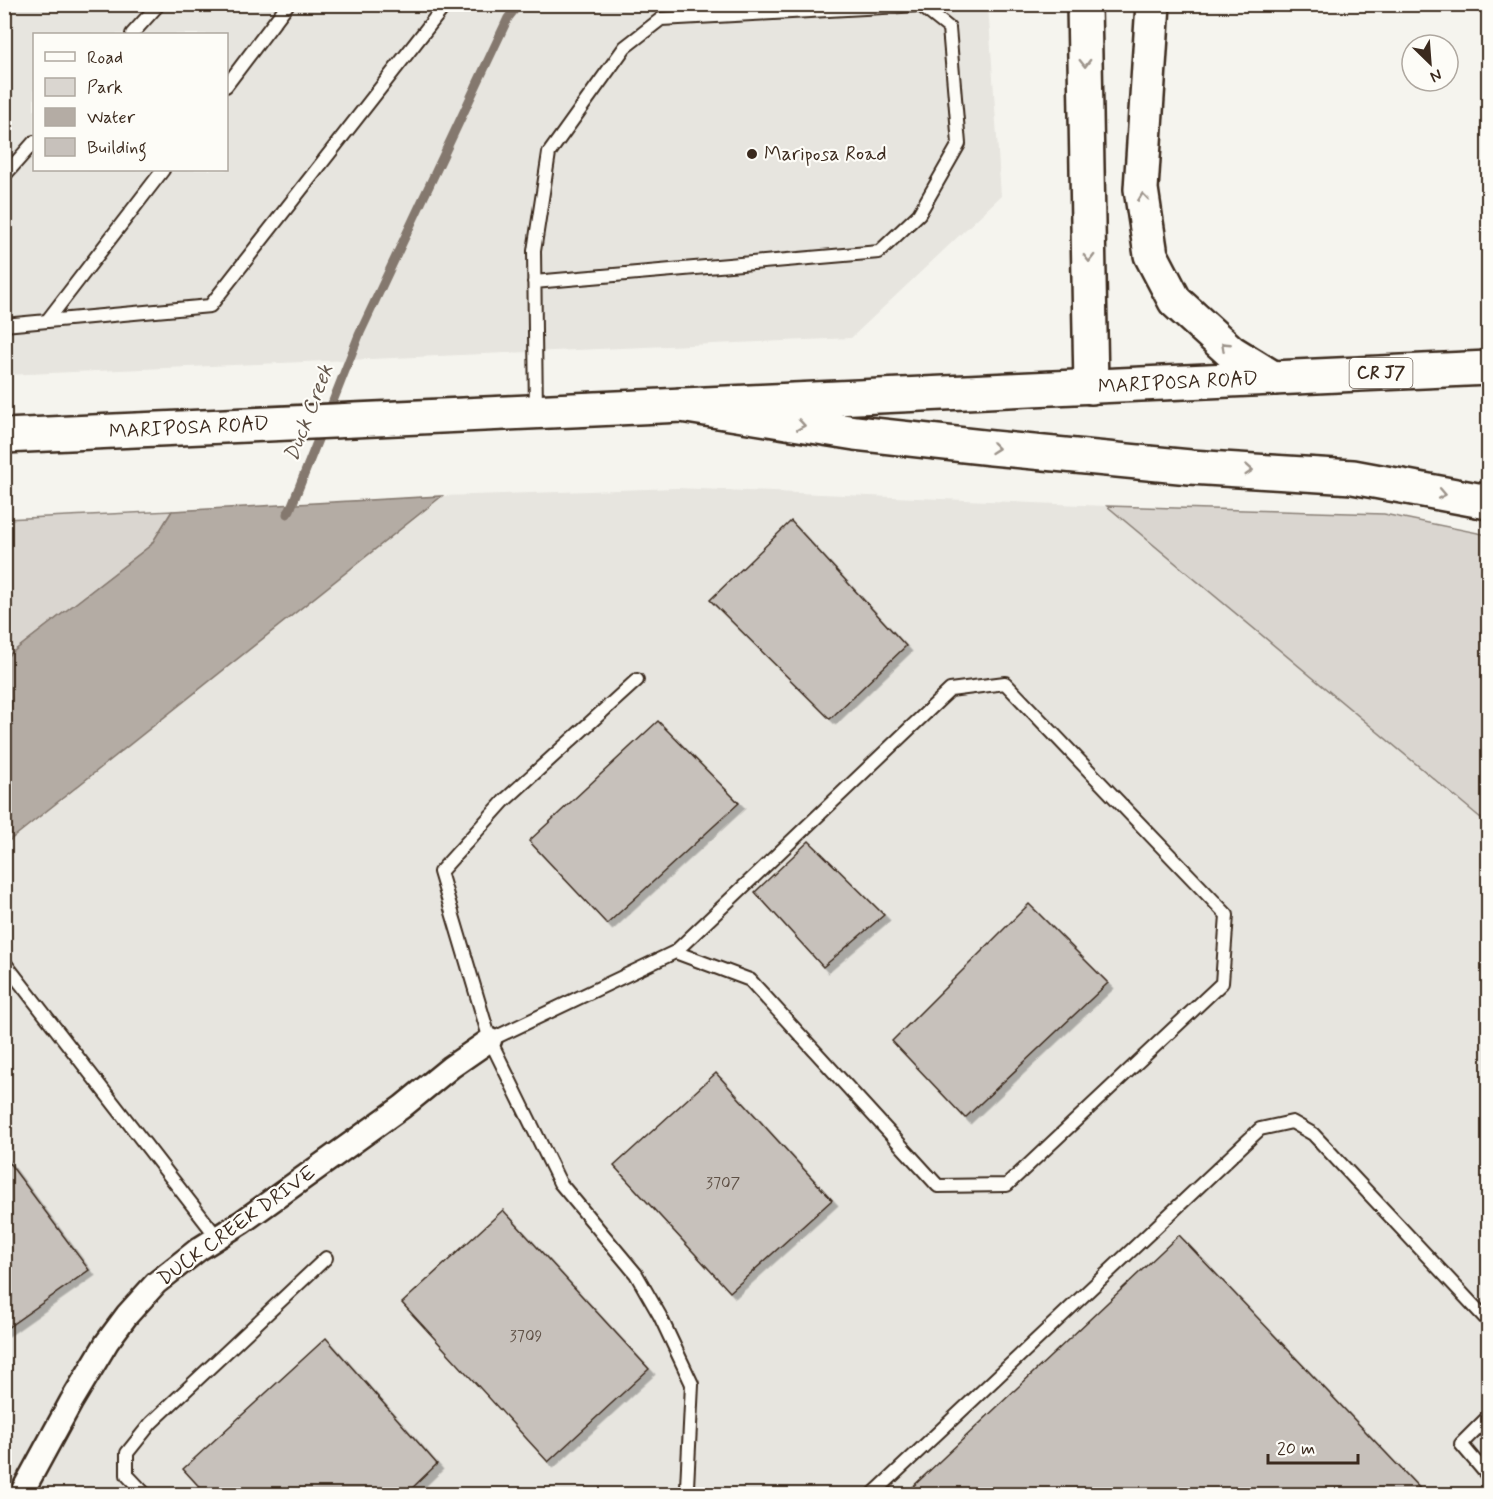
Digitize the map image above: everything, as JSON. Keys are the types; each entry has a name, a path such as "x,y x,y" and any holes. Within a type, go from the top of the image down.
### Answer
{"main road":[{"path":"1084,4 1091,387"},
{"path":"1153,4 1141,189 1151,255 1175,301 1231,352 1273,378"},
{"name":"MARIPOSA ROAD","path":"4,436 1488,368"},
{"path":"681,405 855,433 992,448 1190,467 1353,477 1488,502"}],"street":[{"name":"DUCK CREEK DRIVE","path":"21,1494 107,1342 156,1283 199,1249 242,1222 402,1107 451,1066 490,1040"}],"lane":[{"path":"133,33 159,4"},
{"path":"228,83 288,4"},
{"path":"4,326 210,306 446,4"},
{"path":"534,282 879,252 919,214 959,144 949,28 920,5 661,19 625,48 549,153 534,251 534,282 536,412"},
{"path":"4,176 33,143"},
{"path":"47,321 162,171"},
{"path":"637,680 504,801 440,872 490,1040 560,1183 636,1274 660,1316 692,1384 687,1487"},
{"path":"490,1040 675,952 950,690 1005,683 1227,915 1222,983 1006,1185 938,1186 750,980 675,952"},
{"path":"4,962 217,1237"},
{"path":"873,1494 1260,1129 1292,1122 1313,1134 1488,1321"},
{"path":"145,1494 127,1475 127,1453 151,1424 326,1258"},
{"path":"1488,1417 1461,1444 1488,1476"}],"shaded area":[{"path":"4,5 988,5 1001,196 851,338 5,375"},
{"path":"676,488 1107,506 1488,824 1488,1494 5,1494 5,844 442,496"}],"green space":[{"path":"1107,506 1384,514 1488,535 1488,824"},
{"path":"172,511 151,545 5,658 5,519"}],"water":[{"path":"442,496 5,844 5,658 151,545 172,511"}],"building":[{"path":"791,521 906,646 830,719 710,600"},
{"path":"658,721 739,803 607,924 529,841"},
{"path":"809,841 884,915 823,967 755,892"},
{"path":"1029,904 1108,983 965,1118 892,1041"},
{"path":"716,1073 832,1200 730,1292 614,1166"},
{"path":"4,1156 89,1270 4,1330"},
{"path":"503,1210 649,1369 548,1462 402,1303"},
{"path":"1179,1235 1425,1494 905,1494"},
{"path":"326,1338 437,1464 406,1494 206,1494 183,1469"}],"waterway":[{"name":"Duck Creek","path":"328,414 359,335 508,18 519,4"},
{"name":"Duck Creek","path":"287,514 323,427"}],"place":[{"name":"Mariposa Road","path":"752,154"}]}
